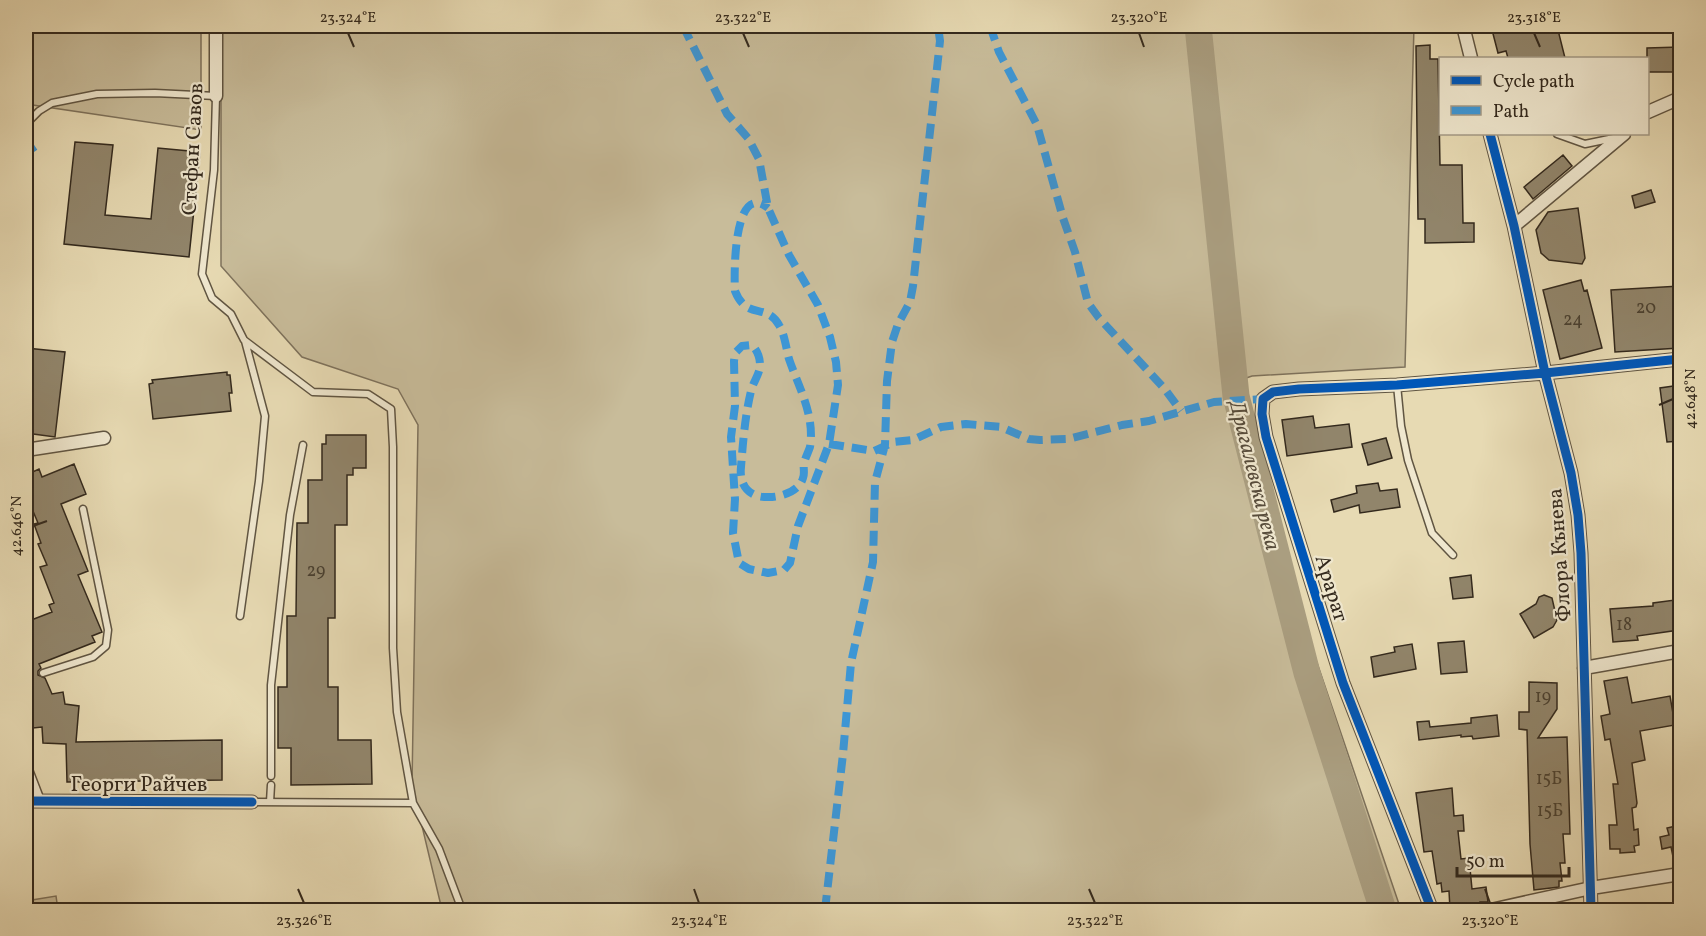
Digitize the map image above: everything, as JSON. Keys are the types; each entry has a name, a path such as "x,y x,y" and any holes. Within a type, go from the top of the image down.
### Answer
{"street":[{"name":"Стефан Савов","path":"216,26 216,96"},
{"path":"1463,26 1471,57"},
{"path":"1649,111 1680,98"},
{"name":"Флора Кънева","path":"1490,135 1514,226 1545,373 1571,473 1578,515 1591,910"},
{"path":"1514,226 1621,135"},
{"path":"1397,385 1545,373 1680,358"},
{"name":"Арарат","path":"1397,385 1299,388 1273,392 1263,399 1262,414 1266,437 1343,683 1431,909 1434,910"},
{"path":"26,450 104,438"},
{"path":"1584,668 1680,651"},
{"path":"26,770 32,801"},
{"name":"Георги Райчев","path":"32,801 252,802"},
{"path":"1491,910 1591,888 1680,874"}],"lane":[{"path":"26,124 39,111 52,103 87,96 155,93 216,96"},
{"name":"Стефан Савов","path":"216,96 214,170 202,274 212,298 231,314 244,340"},
{"path":"1560,135 1585,144 1621,135"},
{"path":"240,616 259,481 265,416 244,340"},
{"path":"244,340 313,392 368,394 390,409 393,447 393,648 397,712 413,803 439,849 462,910"},
{"path":"1397,385 1401,426 1408,460 1432,533 1453,555"},
{"path":"271,776 271,685 290,514 303,445"},
{"path":"43,674 93,657 106,646 108,630 83,508"},
{"path":"270,802 271,785"},
{"path":"252,802 413,803"}],"shaded area":[{"path":"26,26 201,26 201,130 26,104"},
{"path":"221,26 1414,26 1405,367 1252,376 1223,386 1401,910 442,910 412,784 418,425 398,389 302,357 221,266"},
{"path":"56,896 58,910 26,910 26,901"}],"building":[{"path":"1491,26 1535,26 1536,29 1557,26 1565,57 1508,57 1506,51 1498,53"},
{"path":"1430,45 1430,59 1438,59 1440,165 1462,165 1463,223 1474,223 1474,242 1425,243 1425,219 1418,219 1416,46"},
{"path":"1680,47 1680,72 1649,72 1647,48"},
{"path":"75,142 113,145 105,215 151,219 158,148 200,152 189,257 64,244"},
{"path":"1563,155 1572,166 1533,199 1524,187"},
{"path":"1651,190 1655,202 1635,208 1632,196"},
{"path":"1578,208 1585,258 1582,264 1549,260 1541,253 1536,230 1548,212"},
{"path":"1581,280 1584,291 1587,290 1602,348 1560,359 1543,290"},
{"path":"1680,286 1680,348 1615,352 1611,290"},
{"path":"26,348 65,352 55,437 26,433"},
{"path":"227,372 227,375 230,375 232,393 229,393 231,411 153,419 149,384 153,383 152,380"},
{"path":"1680,385 1680,441 1667,442 1660,388"},
{"path":"1313,416 1315,428 1349,424 1352,447 1287,456 1282,420"},
{"path":"326,435 366,435 366,468 353,468 353,475 347,475 347,525 335,525 335,618 328,618 328,687 338,687 338,740 371,740 372,784 291,785 291,748 278,748 278,687 287,687 287,616 296,616 297,523 308,523 308,480 322,480 322,444 326,444"},
{"path":"1386,438 1392,458 1368,465 1362,444"},
{"path":"74,464 86,494 61,504 88,571 78,575 102,632 92,636 95,642 39,664 41,668 38,675 45,678 52,694 63,692 65,704 79,706 76,742 222,740 222,780 67,782 66,744 43,743 42,727 33,728 26,702 26,622 52,612 49,605 54,603 40,567 47,565 38,544 41,543 34,524 38,523 27,497 29,496 26,475 39,469 42,477"},
{"path":"1378,483 1380,491 1397,489 1400,507 1360,513 1359,505 1334,512 1331,500 1357,493 1356,486"},
{"path":"1471,575 1473,597 1453,599 1450,578"},
{"path":"1544,595 1552,598 1557,620 1553,627 1534,638 1520,614 1536,604 1539,597"},
{"path":"1675,600 1676,606 1680,605 1679,630 1637,636 1638,640 1613,642 1610,609 1653,606 1653,603"},
{"path":"1464,641 1467,672 1441,674 1438,643"},
{"path":"1412,644 1416,669 1374,677 1371,657 1395,652 1394,647"},
{"path":"1627,677 1632,703 1670,696 1675,725 1640,731 1645,760 1632,763 1637,803 1636,807 1632,808 1634,830 1638,829 1639,845 1634,846 1635,852 1620,853 1620,849 1610,849 1609,825 1617,825 1613,784 1618,784 1610,739 1605,740 1601,716 1610,714 1604,681"},
{"path":"1529,682 1557,683 1557,709 1538,738 1567,737 1570,834 1563,834 1565,863 1560,863 1562,881 1559,881 1559,887 1534,890 1530,844 1527,730 1519,729 1519,712 1529,712"},
{"path":"1497,715 1499,736 1473,739 1472,736 1461,737 1461,735 1419,740 1417,722 1429,721 1430,727 1471,723 1471,718"},
{"path":"1452,788 1454,816 1463,815 1464,831 1458,831 1461,859 1469,858 1472,889 1486,887 1488,902 1480,902 1480,906 1450,909 1449,891 1442,892 1441,883 1437,884 1432,851 1424,852 1416,793"},
{"path":"1680,825 1680,865 1675,866 1671,847 1662,849 1660,837 1669,835 1667,828"}],"waterway":[{"name":"Драгалевска река","path":"1198,26 1236,396 1307,673 1383,910"}],"marked path":[{"path":"683,26 727,114 748,138 759,159 768,208 789,255 818,305 830,337 836,362 838,385 829,444 798,526 790,563 784,570 768,573 749,569 739,563 733,533 735,499 731,437 735,406 734,361 735,353 742,346 752,345 758,354 760,365 751,391 744,429 741,473 746,488 754,495 771,497 788,493 797,487 804,476 804,464 810,447 811,435 805,402 779,325 768,314 745,306 735,291 736,251 742,218 748,207 756,203 768,208"},
{"path":"825,910 851,663 873,562 875,482 885,445 887,381 892,342 898,324 910,302 913,286 940,41 938,26"},
{"path":"990,26 999,52 1037,125 1088,303 1164,388 1181,411"},
{"path":"26,140 34,152"},
{"path":"829,444 874,451 894,442 913,440 941,427 966,424 1001,427 1029,439 1068,439 1122,425 1149,421 1214,402 1263,399"}],"cycle path":[{"path":"1490,135 1514,226 1545,373 1571,473 1578,515 1591,910"},
{"path":"1434,910 1431,908 1343,683 1266,437 1262,414 1263,399 1273,392 1299,389 1397,385 1680,359"},
{"path":"26,801 252,802"}]}
